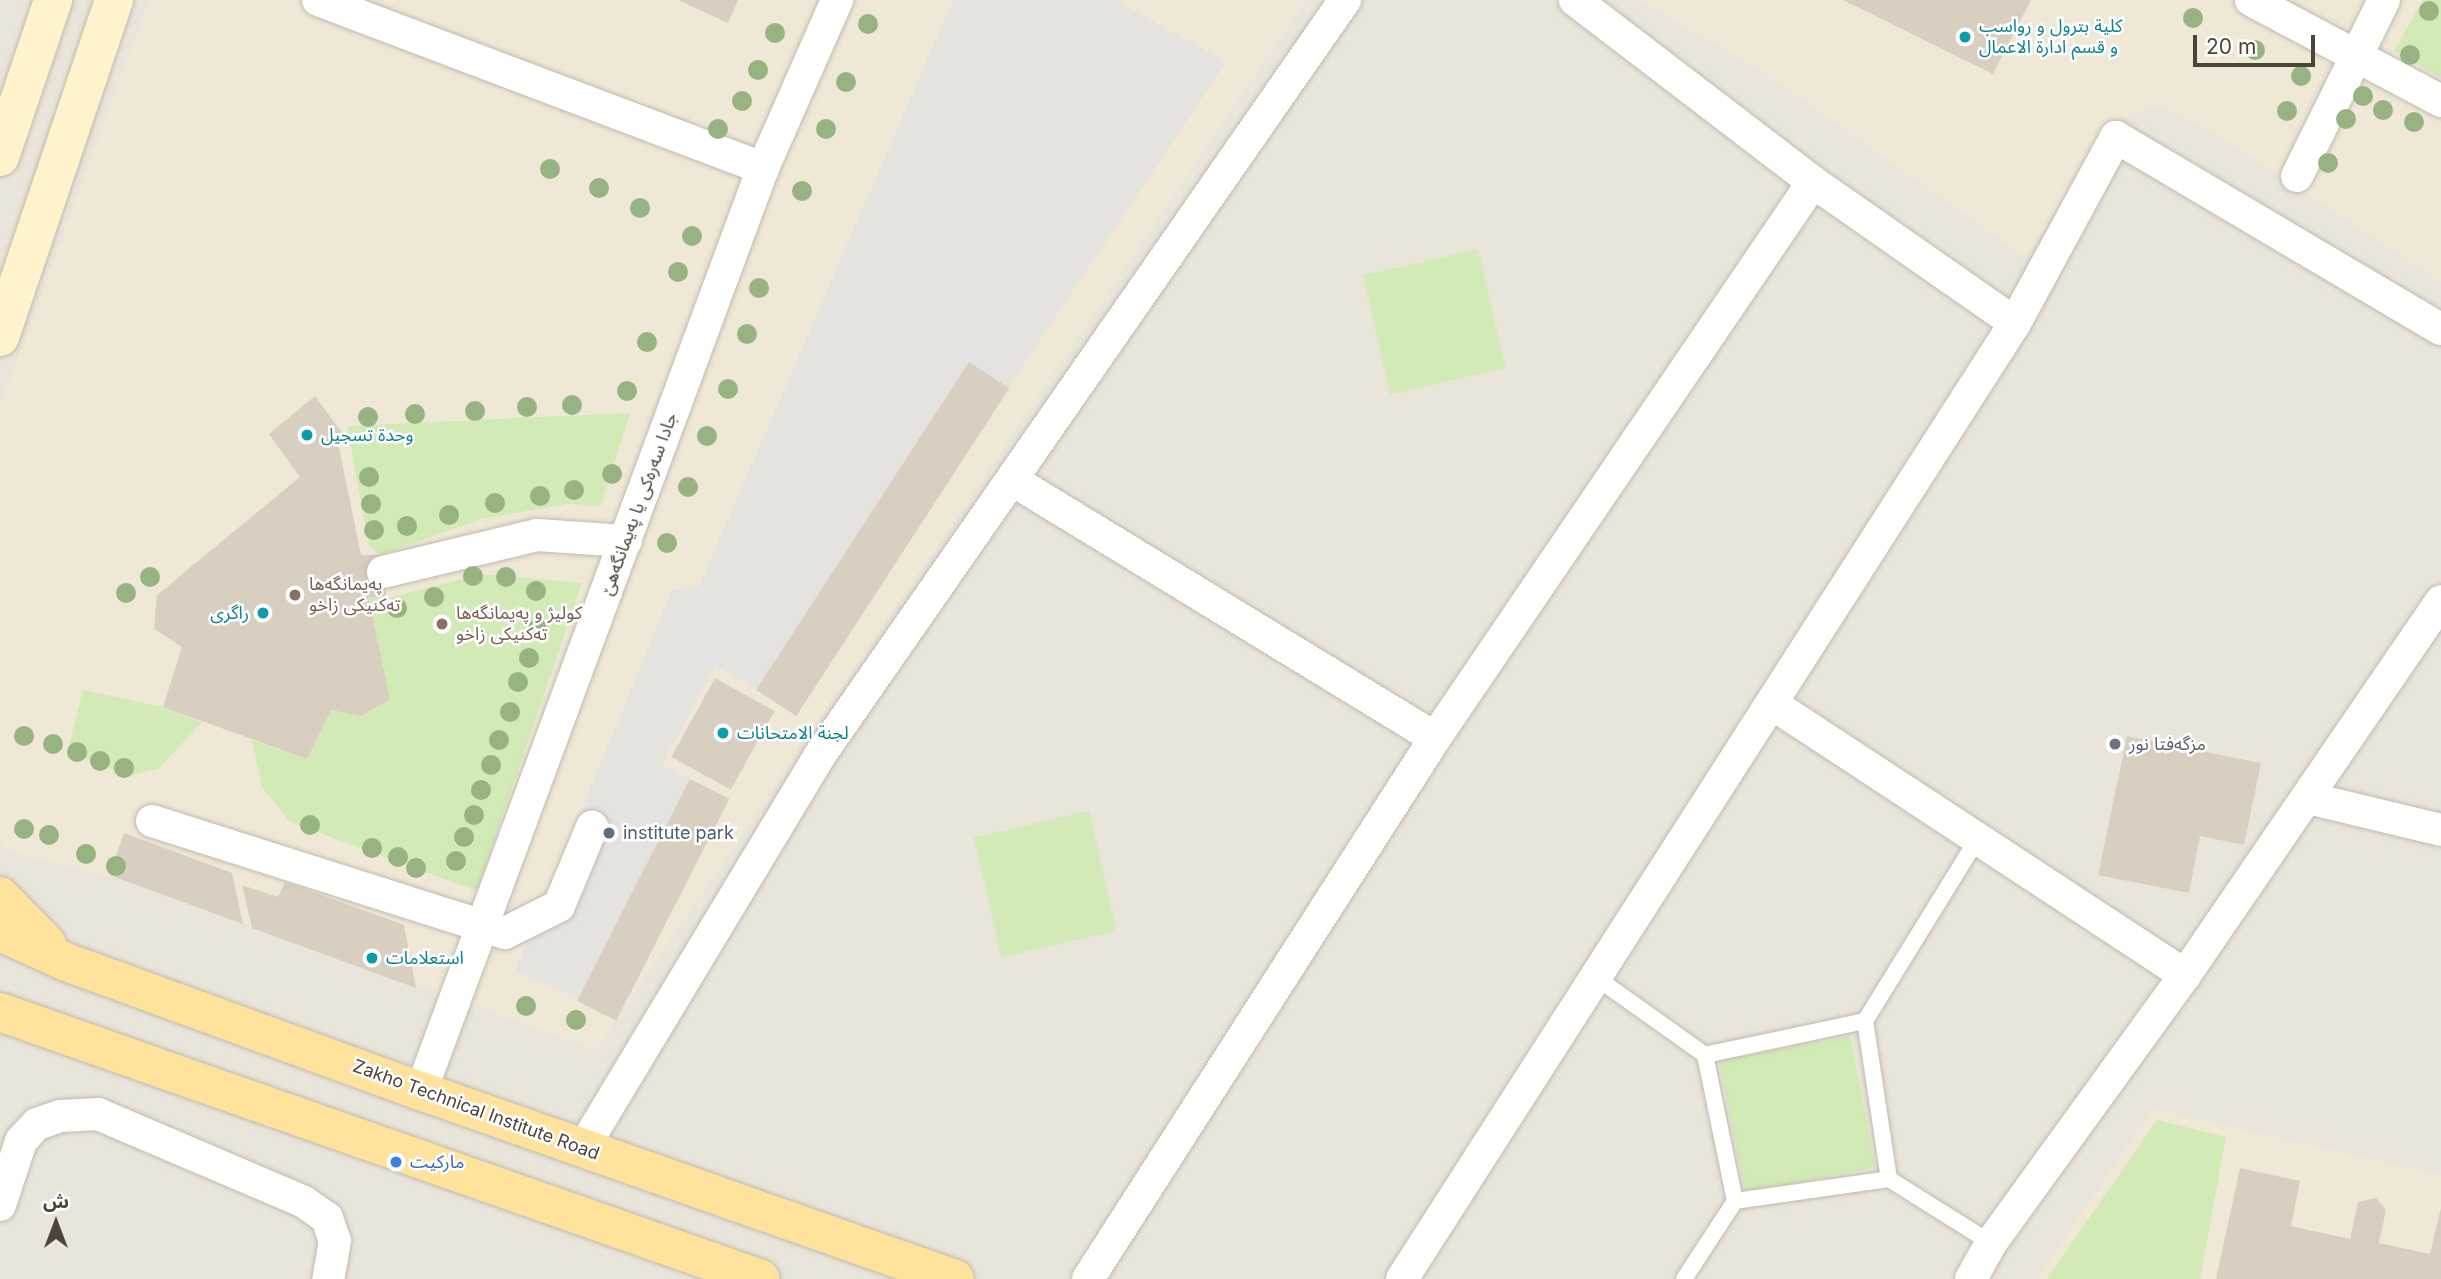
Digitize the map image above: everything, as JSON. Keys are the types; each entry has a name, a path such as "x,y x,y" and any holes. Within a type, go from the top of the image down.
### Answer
{"main road":[{"path":"0,157 53,0"},
{"path":"0,337 114,0"},
{"path":"0,897 66,962"},
{"name":"Zakho Technical Institute Road","path":"0,932 66,962 421,1091 955,1279"},
{"path":"0,1012 761,1279"}],"street":[{"path":"318,0 763,168"},
{"name":"جادا سه‌ره‌كى يا په‌يمانگه‌هێ","path":"421,1091 763,168 837,0"},
{"path":"583,1148 820,755 1014,481 1209,191 1345,0"},
{"path":"1575,0 1614,12 1812,182 2015,323"},
{"path":"2251,0 2441,102"},
{"path":"2297,176 2384,0"},
{"path":"1402,1279 1594,976 1774,705 2015,323 2116,137 2441,330"},
{"path":"1088,1279 1435,738 1812,182"},
{"path":"1014,481 1435,738"},
{"path":"383,572 537,535 626,541"},
{"path":"1971,1279 1991,1243 2185,975 2441,601"},
{"path":"1774,705 1976,841 2185,975"},
{"path":"2308,798 2441,830"},
{"path":"152,821 505,933 559,906 592,827"},
{"path":"0,1205 21,1141 37,1124 60,1116 98,1114 304,1202 327,1218 335,1241 328,1279"}],"lane":[{"path":"1889,1179 1865,1021 1976,841"},
{"path":"1594,976 1705,1055 1735,1201 1684,1279"},
{"path":"1705,1055 1865,1021"},
{"path":"1735,1201 1889,1179 1991,1243"}],"shaded area":[{"path":"0,0 2441,0 2441,1279 0,1279"},
{"name":"كوليژ و په‌يمانگه‌ها ته‌كنيكى زاخو","path":"149,0 1306,0 596,1050 132,882 7,851 0,841 0,406"},
{"path":"953,0 1116,0 1226,62 793,710 715,666 662,765 729,799 593,1005 515,971 672,590 699,586"},
{"path":"1638,0 2441,0 2441,282 2202,125 2165,108 2146,108 2119,120 2026,258 1756,67"},
{"path":"2153,1109 2441,1175 2441,1279 2037,1279"}],"green space":[{"path":"2423,0 2441,0 2441,78 2394,51"},
{"path":"1478,249 1505,368 1390,394 1363,276"},
{"path":"630,413 601,506 567,504 481,519 380,555 369,545 347,426"},
{"path":"481,574 582,583 477,891 290,822 262,787 252,740 307,759 331,710 361,716 389,699 368,597 387,598"},
{"path":"83,690 163,707 202,722 159,768 129,776 68,751"},
{"path":"1089,811 1117,931 1002,957 974,838"},
{"path":"1850,1036 1876,1168 1745,1193 1719,1061"},
{"path":"2157,1120 2226,1137 2200,1279 2047,1279"}],"building":[{"path":"678,0 738,0 728,23"},
{"name":"كلية بترول و رواسب و قسم ادارة الاعمال","path":"1843,0 2031,0 1993,74"},
{"path":"969,362 1009,388 796,716 756,690"},
{"name":"راگری","path":"315,396 345,437 338,443 361,555 380,555 387,598 368,597 390,699 361,716 331,710 307,759 163,707 182,647 154,629 157,595 300,477 269,434"},
{"name":"لجنة الامتحانات","path":"715,678 774,711 731,790 671,757"},
{"path":"2127,736 2261,763 2244,845 2200,836 2189,893 2098,875"},
{"path":"690,779 729,799 616,1021 577,1001"},
{"path":"124,833 232,873 243,924 109,875"},
{"name":"استعلامات","path":"285,882 404,925 416,988 252,928 242,885 278,897"},
{"path":"2240,1168 2300,1181 2291,1226 2350,1239 2358,1202 2376,1198 2386,1210 2379,1243 2430,1254 2441,1208 2441,1279 2216,1279"}],"place":[{"name":"كلية بترول و رواسب و قسم ادارة الاعمال","path":"1965,37"},
{"name":"وحدة تسجيل","path":"307,435"},
{"name":"پەیمانگەها تەکنیکی زاخو","path":"295,595"},
{"name":"راگری","path":"263,613"},
{"name":"كوليژ و په‌يمانگه‌ها ته‌كنيكى زاخو","path":"442,624"},
{"name":"لجنة الامتحانات","path":"723,733"},
{"name":"مزگەفتا نور","path":"2115,744"},
{"name":"institute park","path":"609,833"},
{"name":"استعلامات","path":"372,958"},
{"name":"ماركيت","path":"396,1162"}]}
